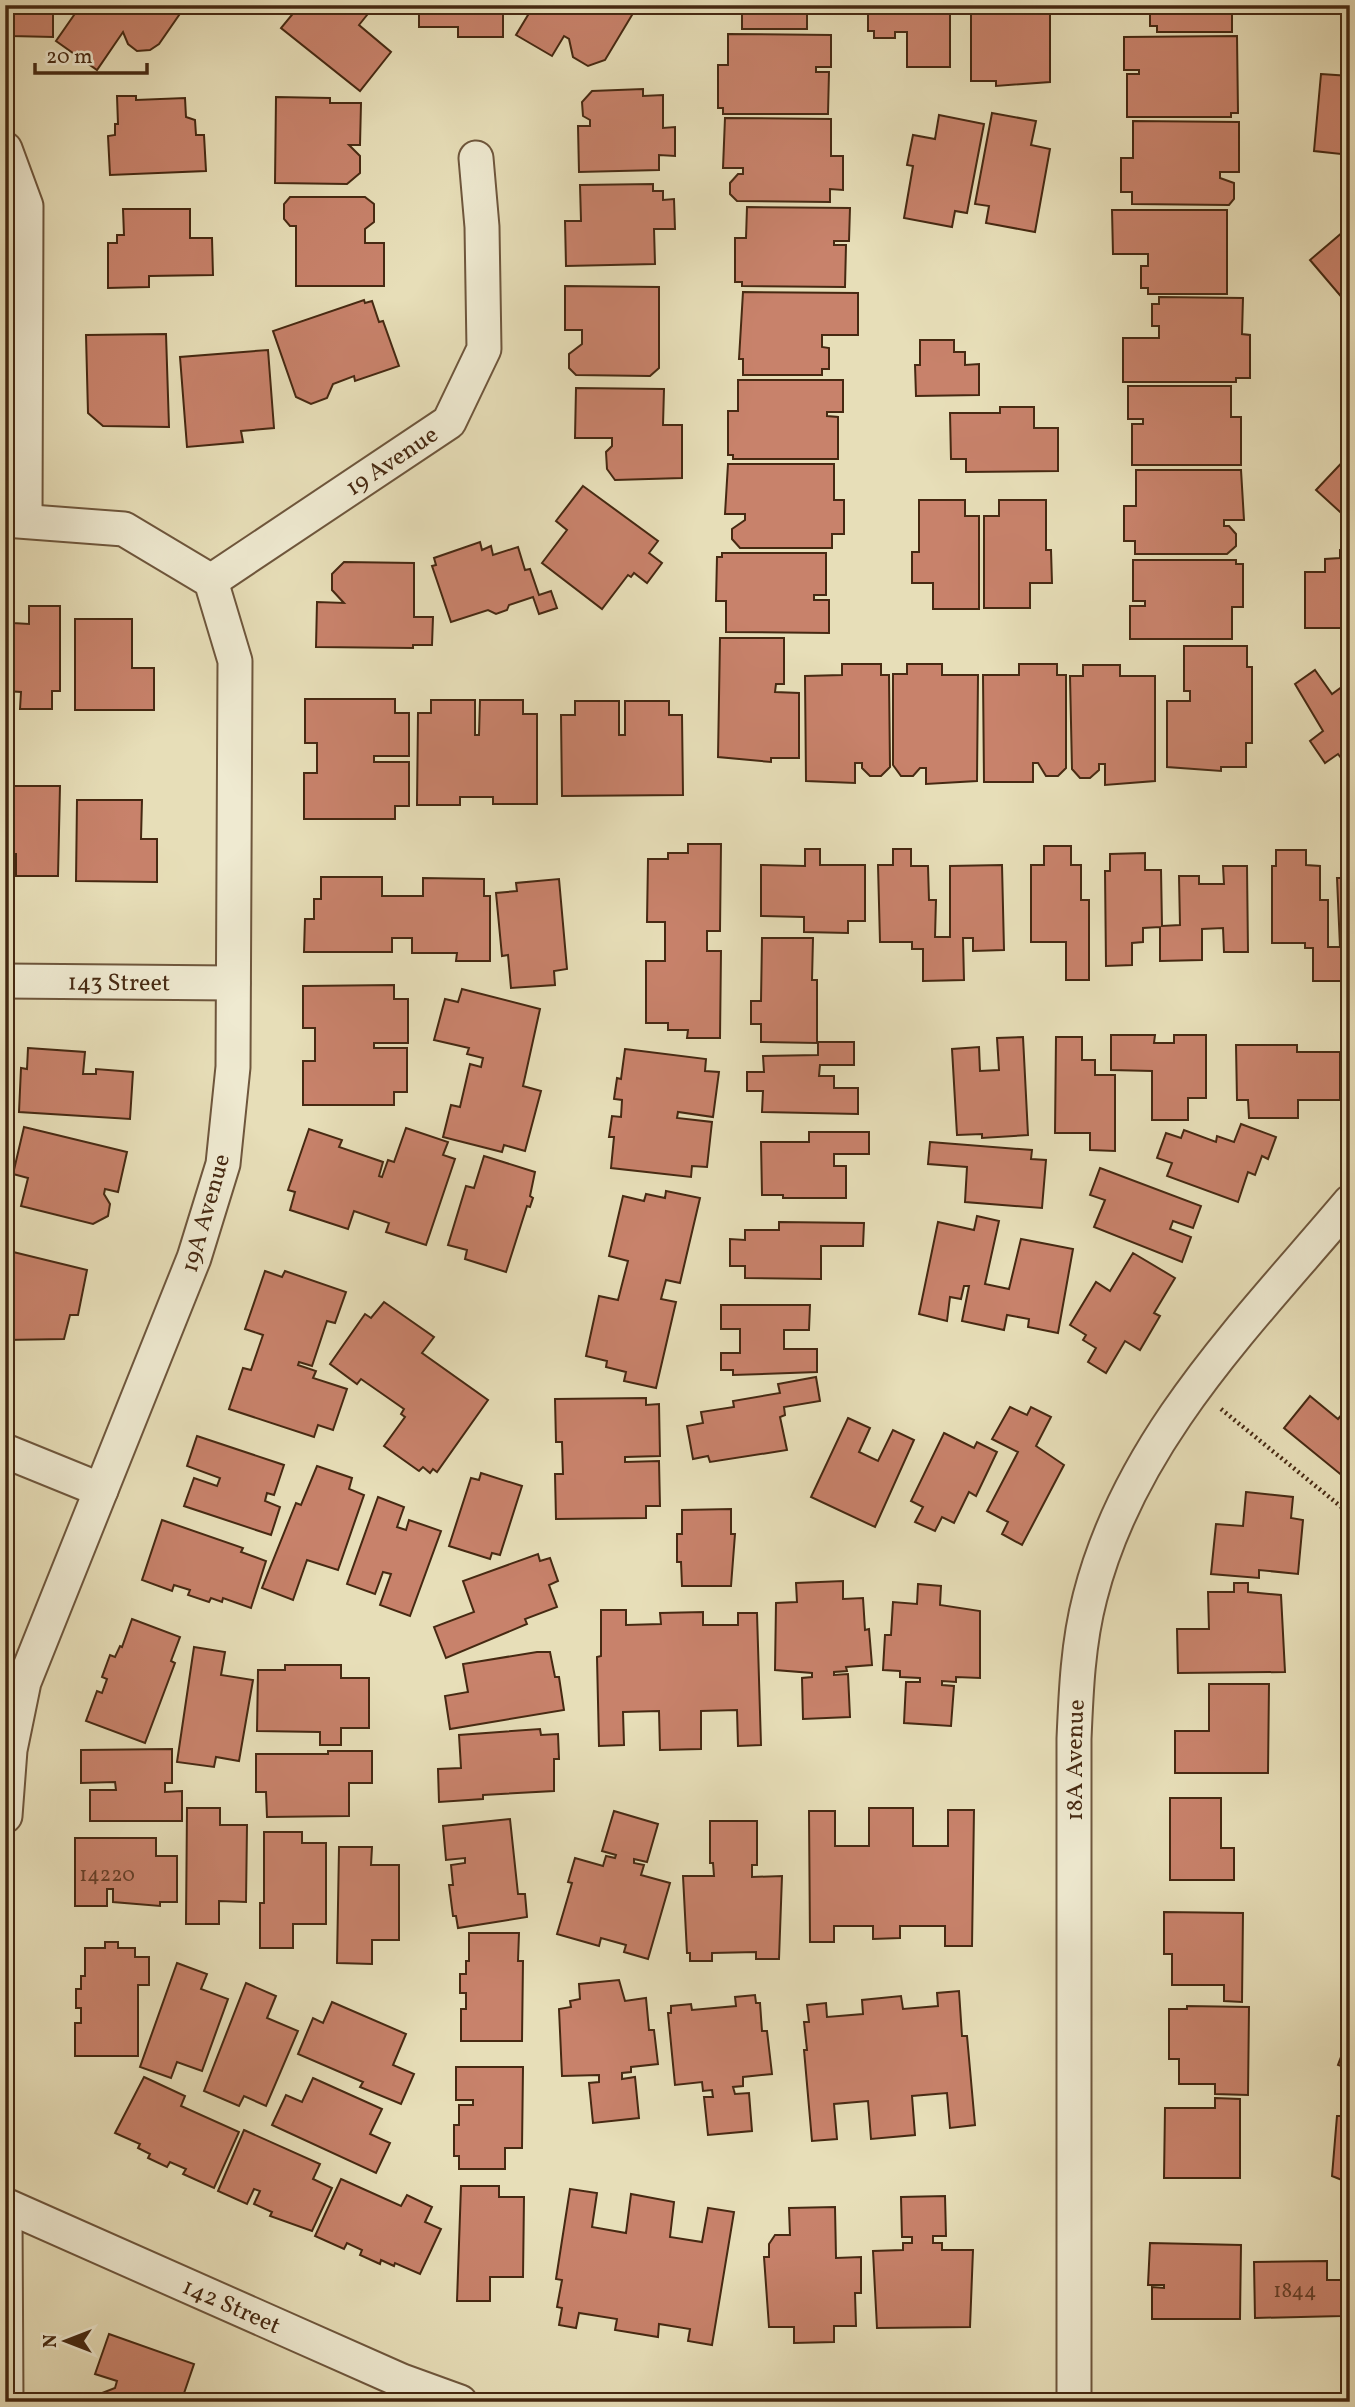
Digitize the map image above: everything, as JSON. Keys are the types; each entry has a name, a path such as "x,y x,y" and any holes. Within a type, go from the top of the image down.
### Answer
{"street":[{"path":"5,149 26,206 15,520 124,529 211,581"},
{"name":"19 Avenue","path":"211,581 449,422 484,349 482,228 476,158"},
{"name":"19A Avenue","path":"5,1816 10,1750 24,1682 194,1258 223,1164 233,1067 235,661 216,589 211,581"},
{"name":"143 Street","path":"5,981 233,982"},
{"name":"18A Avenue","path":"1074,2402 1074,1739 1077,1670 1090,1597 1114,1525 1138,1471 1166,1427 1209,1370 1350,1202"},
{"path":"5,1451 101,1490"},
{"name":"142 Street","path":"5,2205 402,2381 460,2402"},
{"path":"5,2218 6,2402"}],"path":[{"path":"1218,1406 1350,1514"}],"building":[{"path":"5,5 53,5 53,37 11,36 11,32 5,32"},
{"path":"81,5 186,5 159,44 150,50 137,51 128,44 123,32 97,70 56,41"},
{"path":"300,5 375,5 359,25 391,52 360,91 281,28"},
{"path":"419,5 503,5 503,37 458,37 458,27 419,27"},
{"path":"534,5 638,5 605,60 588,66 573,57 569,39 564,36 552,56 516,35"},
{"path":"742,5 863,5 863,13 817,13 817,7 807,7 807,29 742,29"},
{"path":"868,5 950,5 950,67 907,67 907,32 895,32 895,38 874,38 874,31 868,31"},
{"path":"971,5 1027,5 1027,13 1050,13 1050,82 996,86 996,81 971,81"},
{"path":"1150,5 1239,6 1232,6 1232,32 1157,32 1157,26 1150,26"},
{"path":"728,34 831,35 831,67 816,67 816,72 829,72 828,114 723,114 723,108 718,108 718,65 728,65"},
{"path":"1237,36 1238,113 1231,113 1231,117 1127,117 1127,74 1139,74 1139,70 1124,70 1124,37"},
{"path":"1321,74 1350,76 1350,155 1314,151"},
{"path":"643,89 643,96 663,95 663,128 675,127 675,156 659,155 659,170 579,172 578,126 590,126 590,120 583,116 582,102 592,91"},
{"path":"117,96 136,96 136,100 185,98 186,117 195,120 196,135 204,135 206,171 110,175 108,136 115,135 115,124 118,124"},
{"path":"276,97 330,98 330,103 361,103 360,145 349,145 360,156 360,173 347,184 275,183"},
{"path":"992,113 1036,121 1031,145 1050,149 1035,232 986,223 989,206 975,204"},
{"path":"939,115 984,124 967,213 955,211 952,227 904,218 913,166 907,165 913,135 935,139"},
{"path":"725,118 831,119 831,156 843,156 843,190 830,189 830,202 737,201 730,194 730,183 738,174 743,174 743,168 723,168"},
{"path":"1133,121 1239,122 1239,172 1220,172 1220,178 1234,183 1234,199 1229,205 1132,204 1132,192 1121,192 1121,158 1133,158"},
{"path":"653,184 653,191 663,191 663,200 674,199 675,229 654,229 655,264 566,266 565,221 581,221 580,185"},
{"path":"290,197 365,197 374,204 374,222 365,229 365,243 384,243 384,286 296,286 296,226 290,226 284,219 284,204"},
{"path":"747,207 850,208 849,241 834,241 834,245 846,245 845,287 742,286 742,282 735,282 735,238 746,238"},
{"path":"123,209 190,209 190,238 212,238 213,275 149,276 149,287 108,288 108,243 117,243 117,235 124,235"},
{"path":"1112,210 1227,210 1227,294 1148,294 1148,288 1141,288 1141,266 1148,266 1148,254 1113,254"},
{"path":"1350,226 1350,307 1310,260"},
{"path":"565,286 659,287 659,368 650,376 576,375 569,368 569,354 582,344 582,330 565,330"},
{"path":"743,292 858,293 858,335 822,335 822,347 829,348 829,369 822,369 822,375 743,375 743,359 739,359"},
{"path":"1159,297 1243,298 1242,334 1250,335 1250,378 1236,378 1236,382 1123,382 1123,338 1159,338 1159,326 1152,326 1152,304 1159,304"},
{"path":"364,300 365,303 372,301 379,322 383,321 399,366 355,381 354,376 333,384 327,398 311,404 296,397 273,331"},
{"path":"166,334 169,427 103,426 88,413 86,335"},
{"path":"920,340 954,340 954,352 965,352 965,365 979,364 979,395 916,396 915,365 920,365"},
{"path":"268,350 274,428 241,431 243,442 187,447 180,357"},
{"path":"738,380 843,380 843,412 827,412 827,416 838,417 838,459 733,459 733,455 728,455 728,411 738,411"},
{"path":"1128,386 1231,386 1231,417 1241,417 1241,465 1132,465 1132,424 1143,424 1143,419 1128,419"},
{"path":"576,388 664,389 663,425 682,425 682,478 615,480 607,469 606,452 612,446 612,438 575,438"},
{"path":"1000,407 1034,407 1034,428 1058,428 1058,471 966,472 966,459 951,459 950,413 1000,413"},
{"path":"1350,454 1350,521 1316,490"},
{"path":"728,464 834,464 834,500 844,500 844,534 832,534 832,548 740,548 732,539 732,529 745,520 745,514 725,514"},
{"path":"1136,470 1241,470 1244,520 1224,520 1224,526 1229,526 1236,534 1236,546 1227,554 1135,554 1135,541 1124,541 1124,506 1136,506"},
{"path":"583,486 658,541 649,553 662,563 647,583 634,573 631,577 628,575 602,609 542,563 567,530 556,521"},
{"path":"919,500 965,500 965,516 979,516 979,609 933,609 933,583 912,583 912,552 919,552"},
{"path":"999,500 1046,500 1046,550 1051,550 1052,583 1030,583 1030,608 984,608 984,516 999,516"},
{"path":"480,542 482,550 491,546 493,555 518,547 525,570 530,569 539,595 551,591 557,608 539,614 533,597 509,605 507,610 496,614 488,610 451,622 432,566 436,565 434,558"},
{"path":"1340,550 1350,550 1350,628 1305,628 1305,572 1325,572 1325,559 1340,558"},
{"path":"722,553 826,553 826,595 814,595 814,600 829,600 829,633 726,632 726,601 716,601 717,557 722,557"},
{"path":"1133,560 1236,560 1236,564 1243,564 1243,607 1232,607 1232,639 1130,639 1130,606 1145,606 1145,601 1133,601"},
{"path":"344,562 414,563 414,617 433,617 432,645 413,645 413,648 316,647 317,602 344,603 332,590 332,574"},
{"path":"5,602 14,602 13,623 29,624 29,606 60,606 60,691 52,691 52,709 20,709 21,692 5,691"},
{"path":"75,619 132,619 132,668 154,668 154,710 75,710"},
{"path":"720,638 784,638 784,684 776,684 775,692 799,693 799,758 771,758 771,762 718,757"},
{"path":"1184,646 1247,646 1247,667 1252,667 1252,743 1246,743 1246,767 1221,767 1221,771 1167,767 1167,701 1190,701 1190,691 1184,691"},
{"path":"842,664 881,664 881,675 889,675 890,767 881,776 870,776 862,768 862,763 855,763 855,783 806,781 805,676 842,675"},
{"path":"907,664 942,664 942,675 978,675 977,781 926,784 926,768 920,768 913,776 901,776 893,765 893,674 907,674"},
{"path":"1019,664 1057,664 1057,675 1066,675 1066,768 1058,776 1046,776 1038,763 1033,763 1033,782 984,782 983,675 1019,675"},
{"path":"1083,665 1120,665 1120,676 1155,676 1155,781 1105,785 1105,764 1099,764 1099,770 1090,778 1080,778 1072,769 1070,676 1083,676"},
{"path":"1315,670 1332,694 1350,681 1350,770 1338,754 1325,763 1310,741 1323,731 1295,684"},
{"path":"305,699 395,699 395,713 409,713 409,756 374,756 374,762 409,762 409,806 395,806 395,819 304,819 304,773 317,773 317,743 305,743"},
{"path":"431,700 475,700 475,735 479,735 480,700 523,700 523,714 537,714 537,804 493,804 493,797 460,797 460,805 417,805 418,713 431,713"},
{"path":"575,701 619,701 619,735 625,735 625,701 669,701 669,715 682,715 683,795 562,796 561,715 575,715"},
{"path":"5,786 60,786 58,876 16,876 16,854 9,854 5,859"},
{"path":"77,800 142,800 141,839 157,839 157,882 76,881"},
{"path":"688,844 721,844 720,931 707,931 707,951 721,951 720,1038 687,1038 688,1030 668,1030 668,1023 646,1023 646,961 665,961 665,922 647,922 648,859 668,859 668,853 688,853"},
{"path":"1044,846 1071,846 1071,865 1081,865 1081,900 1089,900 1089,980 1066,980 1066,942 1031,942 1031,865 1044,865"},
{"path":"805,849 820,849 820,865 865,865 865,921 848,921 848,933 804,932 804,917 761,916 761,865 805,866"},
{"path":"893,849 911,849 911,866 928,866 929,900 936,900 935,937 950,937 950,866 1002,865 1004,950 973,951 973,938 963,938 964,980 923,981 923,949 912,949 912,942 880,942 878,865 893,865"},
{"path":"1276,850 1306,850 1306,865 1320,866 1320,900 1328,900 1328,947 1340,947 1337,878 1345,878 1345,866 1350,866 1350,981 1313,981 1313,948 1305,948 1305,943 1272,943 1272,866 1276,866"},
{"path":"1145,853 1145,870 1161,870 1162,926 1180,925 1179,876 1199,876 1199,884 1224,884 1223,866 1247,866 1248,952 1224,952 1223,928 1202,929 1202,960 1160,961 1160,927 1143,928 1143,942 1132,943 1132,965 1106,966 1105,871 1110,871 1110,854"},
{"path":"321,877 382,877 382,896 423,896 423,878 484,879 484,896 490,896 490,961 456,961 457,953 412,953 412,938 392,938 392,952 304,952 305,919 314,919 314,899 321,899"},
{"path":"559,879 567,969 554,971 555,985 511,988 508,955 502,956 496,893 517,891 516,883"},
{"path":"762,938 813,938 812,980 817,980 817,1043 761,1042 761,1024 751,1024 751,1001 761,1001"},
{"path":"394,985 394,999 408,999 408,1043 374,1043 374,1048 407,1048 407,1092 394,1092 394,1105 303,1105 303,1061 315,1061 315,1028 303,1028 303,986"},
{"path":"462,989 540,1009 523,1086 541,1091 525,1151 504,1145 502,1152 443,1137 451,1105 460,1107 470,1064 481,1067 483,1058 467,1054 469,1048 434,1040 445,999 458,1002"},
{"path":"1111,1035 1155,1035 1154,1043 1174,1043 1174,1035 1206,1035 1206,1098 1188,1098 1188,1120 1152,1120 1152,1071 1111,1070"},
{"path":"1023,1037 1028,1135 982,1138 982,1134 957,1135 952,1049 979,1047 980,1071 999,1070 997,1038"},
{"path":"1056,1037 1082,1037 1082,1060 1095,1060 1095,1075 1115,1075 1115,1151 1090,1150 1090,1133 1055,1133"},
{"path":"818,1042 854,1042 854,1065 820,1065 819,1076 834,1076 834,1088 858,1088 858,1114 762,1112 763,1091 747,1091 747,1072 764,1072 763,1056 818,1055"},
{"path":"1236,1045 1297,1045 1297,1052 1340,1052 1340,1100 1298,1100 1298,1118 1249,1118 1248,1100 1237,1100"},
{"path":"28,1048 85,1052 83,1074 96,1074 96,1069 133,1072 130,1119 19,1112 21,1068 27,1069"},
{"path":"625,1049 706,1059 705,1071 719,1072 713,1117 678,1112 677,1118 712,1122 707,1167 692,1166 691,1177 611,1168 614,1137 609,1137 612,1116 621,1117 622,1100 614,1099 617,1078 621,1079"},
{"path":"1241,1124 1276,1137 1268,1159 1262,1156 1255,1175 1248,1172 1238,1202 1167,1176 1172,1163 1157,1158 1166,1133 1181,1138 1184,1130 1216,1142 1217,1136 1234,1142"},
{"path":"24,1127 127,1152 118,1192 105,1189 104,1194 110,1204 108,1216 93,1224 21,1206 28,1178 13,1174"},
{"path":"406,1128 448,1142 443,1155 455,1159 426,1245 386,1232 389,1223 354,1211 348,1229 290,1210 295,1192 288,1190 309,1129 342,1140 339,1147 383,1162 379,1176 382,1177 388,1160 394,1162"},
{"path":"809,1132 869,1132 869,1154 834,1154 834,1166 846,1166 846,1198 783,1198 783,1195 762,1195 761,1142 809,1142"},
{"path":"930,1142 1032,1150 1031,1159 1046,1160 1042,1208 965,1202 967,1167 928,1164"},
{"path":"484,1156 535,1172 530,1196 533,1198 530,1207 527,1206 506,1272 465,1259 467,1250 448,1245 466,1186 474,1188"},
{"path":"1100,1168 1201,1206 1193,1228 1173,1221 1170,1229 1191,1237 1182,1262 1094,1227 1105,1200 1090,1195"},
{"path":"666,1191 700,1198 680,1283 666,1280 661,1299 676,1302 656,1388 624,1381 626,1372 606,1367 607,1361 586,1356 599,1296 618,1300 628,1261 609,1256 623,1196 644,1201 646,1194 665,1198"},
{"path":"977,1216 999,1221 985,1284 1009,1289 1021,1239 1073,1249 1058,1333 1028,1327 1029,1319 1007,1315 1004,1330 962,1321 969,1286 964,1286 961,1299 950,1297 947,1321 919,1314 938,1222 974,1230"},
{"path":"779,1222 864,1223 863,1246 821,1246 821,1279 745,1278 745,1266 730,1266 730,1239 745,1240 745,1230 779,1230"},
{"path":"5,1250 87,1270 78,1315 70,1315 64,1339 5,1340"},
{"path":"1133,1253 1175,1278 1154,1313 1160,1316 1140,1350 1125,1341 1106,1373 1088,1362 1096,1348 1083,1340 1086,1335 1070,1325 1096,1282 1110,1291"},
{"path":"265,1271 282,1277 285,1271 346,1292 335,1323 327,1321 312,1366 299,1362 298,1365 316,1371 313,1378 347,1389 333,1430 318,1425 314,1437 229,1409 243,1368 251,1370 263,1335 245,1329"},
{"path":"384,1302 434,1337 422,1353 488,1400 437,1472 433,1469 430,1473 423,1467 419,1471 384,1446 405,1417 401,1414 404,1409 361,1379 357,1384 330,1364 365,1314 371,1318"},
{"path":"721,1305 810,1305 809,1330 784,1330 784,1349 817,1349 817,1372 733,1375 733,1370 721,1370 721,1353 740,1353 740,1329 721,1329"},
{"path":"816,1377 820,1401 784,1407 785,1415 780,1417 787,1450 710,1462 708,1456 693,1459 687,1426 703,1423 701,1412 734,1407 733,1401 780,1393 778,1384"},
{"path":"1310,1396 1338,1419 1350,1405 1350,1482 1284,1428"},
{"path":"646,1398 646,1405 659,1404 660,1456 625,1457 625,1462 659,1461 660,1506 646,1506 646,1518 556,1519 555,1474 563,1474 562,1442 556,1442 555,1399"},
{"path":"1010,1407 1027,1415 1031,1407 1051,1417 1036,1446 1064,1465 1022,1545 1002,1534 1008,1522 987,1511 1018,1452 992,1439"},
{"path":"848,1418 870,1428 859,1452 878,1461 893,1430 914,1440 875,1527 811,1497"},
{"path":"944,1433 974,1448 977,1442 997,1452 976,1496 969,1492 954,1523 942,1517 935,1531 915,1522 923,1507 911,1501"},
{"path":"197,1436 284,1465 274,1495 267,1493 265,1501 280,1507 271,1535 184,1506 194,1478 217,1486 220,1478 187,1466"},
{"path":"317,1466 352,1478 349,1489 364,1495 338,1570 307,1560 293,1600 262,1588 296,1503 301,1505"},
{"path":"481,1473 522,1486 500,1555 492,1553 490,1559 449,1546 471,1478 479,1480"},
{"path":"1246,1492 1293,1497 1291,1518 1303,1520 1298,1574 1259,1570 1259,1578 1211,1574 1216,1524 1243,1526"},
{"path":"378,1497 404,1507 397,1527 406,1530 409,1520 441,1531 410,1616 380,1605 391,1574 383,1572 375,1594 347,1584"},
{"path":"731,1509 731,1534 735,1534 731,1586 682,1586 681,1562 677,1562 677,1534 682,1534 682,1510"},
{"path":"162,1520 243,1548 241,1552 266,1561 251,1608 223,1598 222,1602 211,1598 209,1602 188,1595 190,1590 174,1585 172,1591 142,1580"},
{"path":"538,1554 540,1561 550,1558 558,1581 549,1585 557,1607 525,1619 527,1624 446,1658 434,1627 474,1612 463,1581"},
{"path":"843,1581 843,1599 863,1598 865,1630 869,1629 872,1665 846,1667 847,1671 834,1672 834,1675 848,1674 850,1717 803,1719 802,1678 812,1677 812,1673 775,1670 776,1603 797,1602 796,1583"},
{"path":"1234,1583 1248,1583 1248,1592 1281,1595 1285,1672 1178,1673 1177,1629 1209,1629 1208,1592 1234,1592"},
{"path":"918,1584 941,1586 940,1605 980,1611 980,1678 956,1677 956,1682 942,1681 942,1685 954,1686 951,1726 904,1723 906,1682 920,1682 920,1678 900,1677 900,1671 883,1670 885,1635 891,1635 893,1602 917,1604"},
{"path":"601,1610 626,1610 626,1625 661,1624 660,1613 703,1612 703,1625 738,1625 738,1613 757,1613 761,1745 738,1746 737,1710 701,1711 701,1749 660,1750 659,1711 623,1712 624,1745 599,1746 597,1657 601,1656"},
{"path":"132,1619 180,1637 171,1661 175,1663 145,1743 86,1721 97,1691 102,1693 107,1679 102,1677 110,1655 115,1657 120,1646 122,1647"},
{"path":"194,1647 225,1652 221,1675 253,1680 239,1761 216,1757 214,1767 177,1762"},
{"path":"550,1652 555,1677 559,1677 564,1710 450,1729 445,1696 468,1692 463,1664"},
{"path":"285,1665 341,1665 341,1678 369,1678 369,1728 341,1728 341,1745 320,1745 320,1732 257,1731 258,1670 285,1670"},
{"path":"1209,1684 1269,1684 1268,1773 1175,1773 1175,1731 1209,1731"},
{"path":"540,1729 541,1735 558,1734 559,1759 554,1759 554,1791 483,1795 483,1799 439,1802 438,1769 461,1768 459,1735"},
{"path":"172,1749 172,1783 165,1783 165,1792 182,1791 182,1821 90,1821 90,1790 116,1790 115,1782 81,1783 81,1750"},
{"path":"328,1751 372,1751 372,1783 349,1783 349,1816 267,1817 266,1792 256,1792 256,1754 328,1754"},
{"path":"1170,1798 1221,1798 1221,1848 1234,1848 1234,1880 1170,1880"},
{"path":"187,1808 220,1808 220,1825 247,1825 246,1902 219,1901 219,1924 186,1924"},
{"path":"869,1808 913,1808 913,1846 948,1846 948,1810 974,1810 972,1946 945,1946 945,1926 900,1926 900,1938 873,1939 873,1926 834,1926 834,1942 810,1942 809,1811 835,1811 835,1846 869,1846"},
{"path":"614,1811 658,1824 647,1862 634,1859 634,1863 644,1865 641,1875 670,1883 648,1959 624,1952 626,1945 601,1938 599,1946 557,1934 572,1883 568,1882 575,1858 603,1866 606,1856 615,1858 616,1855 602,1851"},
{"path":"510,1819 518,1894 525,1894 527,1917 458,1928 456,1916 453,1916 449,1885 453,1885 451,1865 465,1863 465,1858 446,1860 443,1826"},
{"path":"710,1821 757,1821 757,1865 752,1865 752,1877 782,1876 779,1959 756,1959 756,1952 712,1953 712,1961 690,1961 690,1953 687,1953 683,1876 714,1876 713,1863 710,1863"},
{"path":"264,1832 302,1832 302,1843 326,1843 326,1924 293,1924 293,1948 260,1948 260,1903 264,1903"},
{"path":"75,1838 156,1838 156,1856 177,1856 177,1902 160,1902 160,1906 113,1902 113,1889 107,1889 107,1906 75,1906"},
{"path":"339,1847 372,1847 371,1865 399,1865 399,1940 372,1940 372,1964 337,1963"},
{"path":"1164,1912 1243,1913 1242,2002 1224,2001 1224,1985 1172,1985 1172,1954 1164,1954"},
{"path":"469,1933 519,1933 518,1961 523,1961 522,2041 461,2041 461,2009 466,2009 466,1993 460,1993 460,1974 466,1974 466,1961 469,1961"},
{"path":"105,1942 118,1942 118,1948 135,1948 135,1957 149,1957 149,1985 138,1985 138,2056 75,2056 75,2023 81,2023 81,2008 76,2008 76,1989 81,1989 81,1976 85,1976 85,1948 105,1948"},
{"path":"177,1963 207,1974 201,1989 228,1999 202,2071 177,2062 171,2078 140,2067"},
{"path":"619,1980 625,2001 646,1998 649,2030 654,2030 658,2064 631,2067 631,2072 622,2073 622,2079 635,2077 639,2118 593,2123 589,2083 599,2082 599,2075 562,2076 559,2009 571,2007 570,2001 580,1999 579,1984"},
{"path":"246,1983 276,1996 267,2018 298,2031 266,2106 244,2096 239,2106 204,2091"},
{"path":"959,1991 962,2036 967,2036 975,2125 950,2128 947,2093 912,2096 915,2135 871,2139 868,2101 834,2104 837,2139 812,2141 804,2050 807,2050 804,2022 809,2022 807,2005 826,2003 827,2017 863,2014 862,2000 901,1996 903,2009 938,2006 937,1993"},
{"path":"755,1995 756,2003 760,2003 762,2031 767,2031 772,2074 743,2077 743,2086 733,2087 735,2094 749,2093 752,2131 708,2135 704,2097 713,2097 712,2090 703,2091 702,2082 675,2085 668,2013 671,2013 671,2006 691,2004 692,2010 736,2006 735,1997"},
{"path":"332,2002 406,2034 393,2065 414,2074 401,2104 360,2087 363,2082 298,2054 313,2018 323,2023"},
{"path":"1187,2006 1249,2007 1248,2095 1215,2094 1215,2084 1179,2084 1179,2059 1169,2059 1169,2009 1187,2009"},
{"path":"1350,2033 1350,2069 1338,2065"},
{"path":"456,2067 523,2067 522,2148 505,2148 505,2169 459,2169 459,2156 454,2156 454,2125 459,2125 459,2105 473,2105 473,2100 456,2100"},
{"path":"144,2077 185,2096 181,2106 239,2132 214,2188 183,2174 186,2169 170,2162 167,2167 148,2158 150,2154 138,2148 140,2144 115,2133"},
{"path":"313,2078 382,2109 370,2134 390,2143 376,2173 272,2125 286,2095 302,2102"},
{"path":"1215,2098 1240,2099 1240,2178 1164,2178 1165,2108 1215,2108"},
{"path":"1337,2116 1350,2116 1350,2188 1347,2188 1347,2182 1332,2176"},
{"path":"244,2130 320,2164 313,2179 332,2188 312,2231 270,2216 272,2212 254,2204 260,2191 254,2189 247,2204 218,2191"},
{"path":"341,2179 401,2206 407,2195 432,2207 425,2222 441,2229 420,2274 395,2263 394,2266 381,2260 380,2264 360,2255 362,2250 347,2243 344,2249 315,2236"},
{"path":"461,2186 499,2186 499,2197 524,2197 523,2277 490,2277 490,2301 457,2301"},
{"path":"570,2189 597,2193 592,2227 626,2233 631,2194 674,2202 670,2237 702,2242 708,2208 734,2212 712,2345 688,2341 690,2329 659,2324 658,2337 615,2330 617,2319 579,2313 576,2328 559,2325 562,2308 557,2307 562,2280 556,2279"},
{"path":"945,2196 946,2236 933,2236 933,2243 942,2243 942,2250 973,2250 970,2327 877,2328 873,2251 903,2250 903,2243 912,2243 912,2237 902,2237 901,2197"},
{"path":"835,2207 836,2258 861,2257 861,2293 855,2293 856,2326 834,2326 834,2342 794,2343 794,2327 769,2327 764,2257 769,2257 769,2244 775,2235 790,2235 789,2208"},
{"path":"1150,2243 1241,2245 1240,2319 1152,2319 1152,2287 1164,2288 1164,2285 1148,2285"},
{"path":"1327,2261 1327,2280 1341,2280 1342,2316 1255,2318 1254,2262"},
{"path":"109,2334 194,2364 181,2402 99,2402 102,2393 115,2388 117,2381 95,2374"}]}
